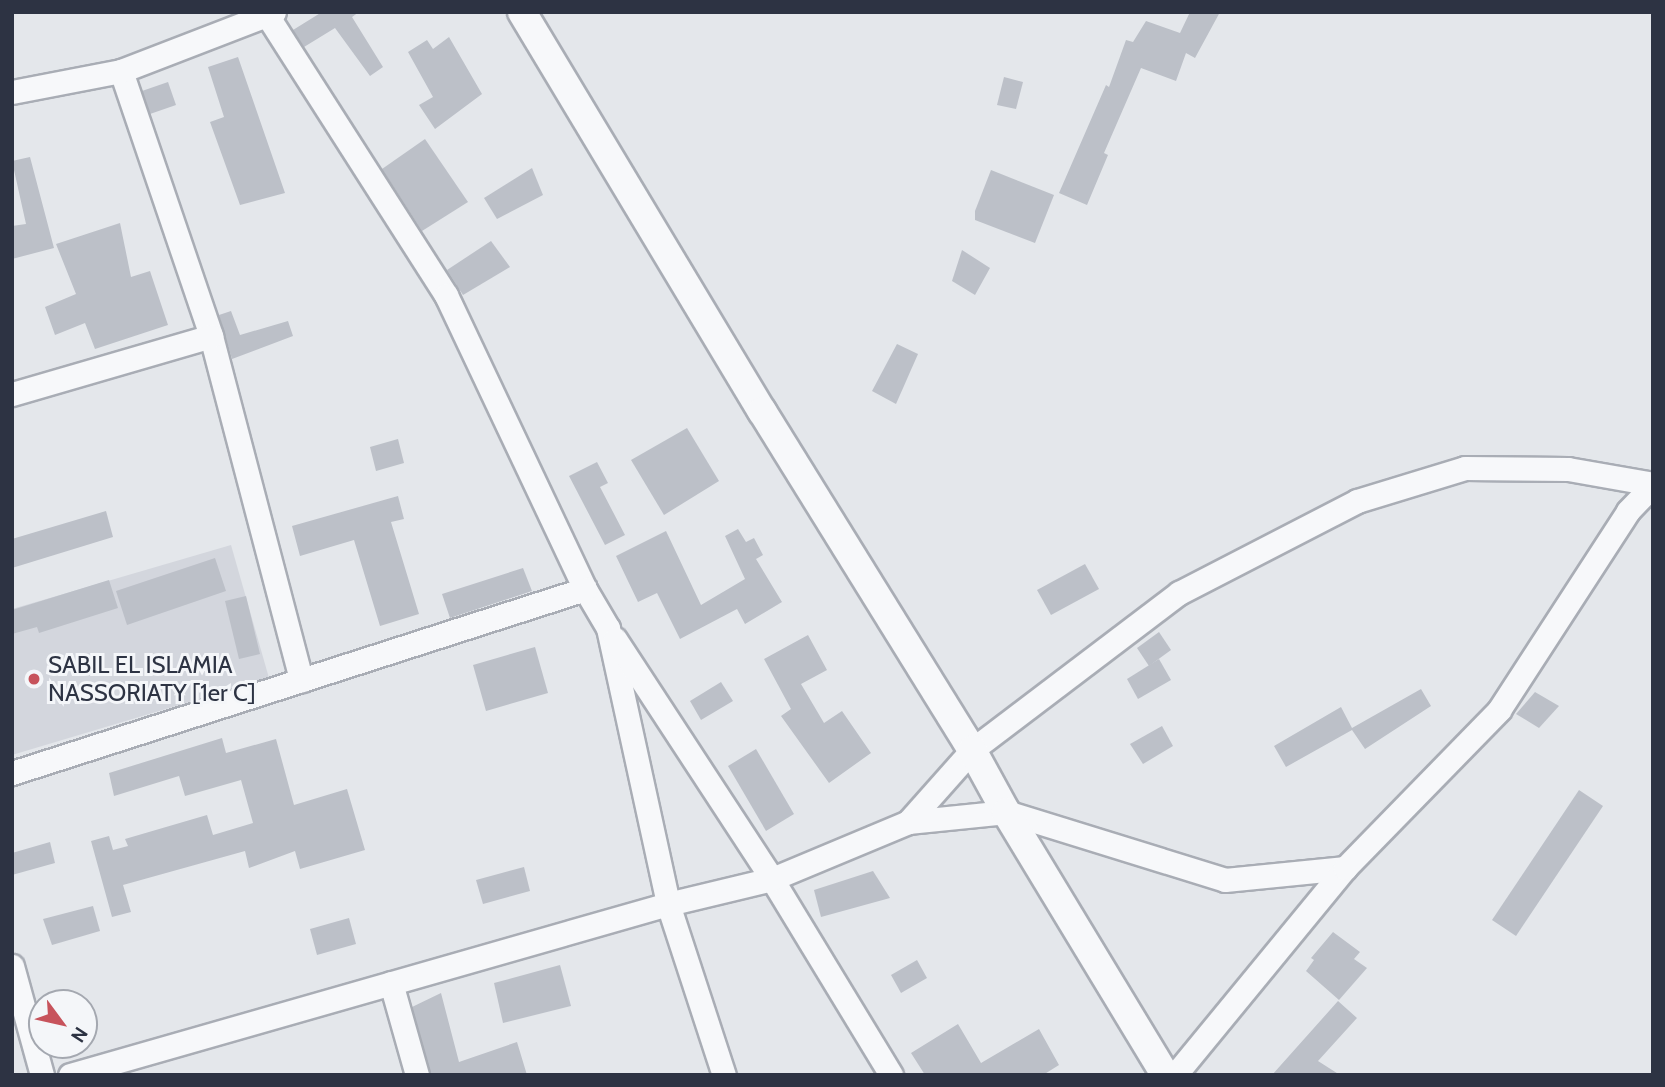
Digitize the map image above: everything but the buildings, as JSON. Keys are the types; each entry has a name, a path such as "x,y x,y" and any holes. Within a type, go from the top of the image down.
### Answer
{"street":[{"path":"522,12 762,411 972,750 1006,812 1165,1075"},
{"path":"12,92 121,71 268,14 446,295 585,589 772,879 891,1075"},
{"path":"121,71 211,336 301,680"},
{"path":"12,394 211,336"},
{"path":"908,822 972,750 1179,593 1357,501 1465,468 1567,469 1653,485"},
{"path":"1175,1075 1345,868 1499,710 1628,511 1653,485"},
{"path":"12,773 585,589"},
{"path":"608,628 668,904 724,1075"},
{"path":"70,1075 668,904 772,879 908,822 1006,812 1225,880 1345,868"},
{"path":"12,966 42,1075"},
{"path":"391,983 417,1075"}],"shaded area":[{"path":"231,545 269,678 12,755 12,609"}],"place":[{"name":"SABIL EL ISLAMIA NASSORIATY [1er C]","path":"34,679"}]}
